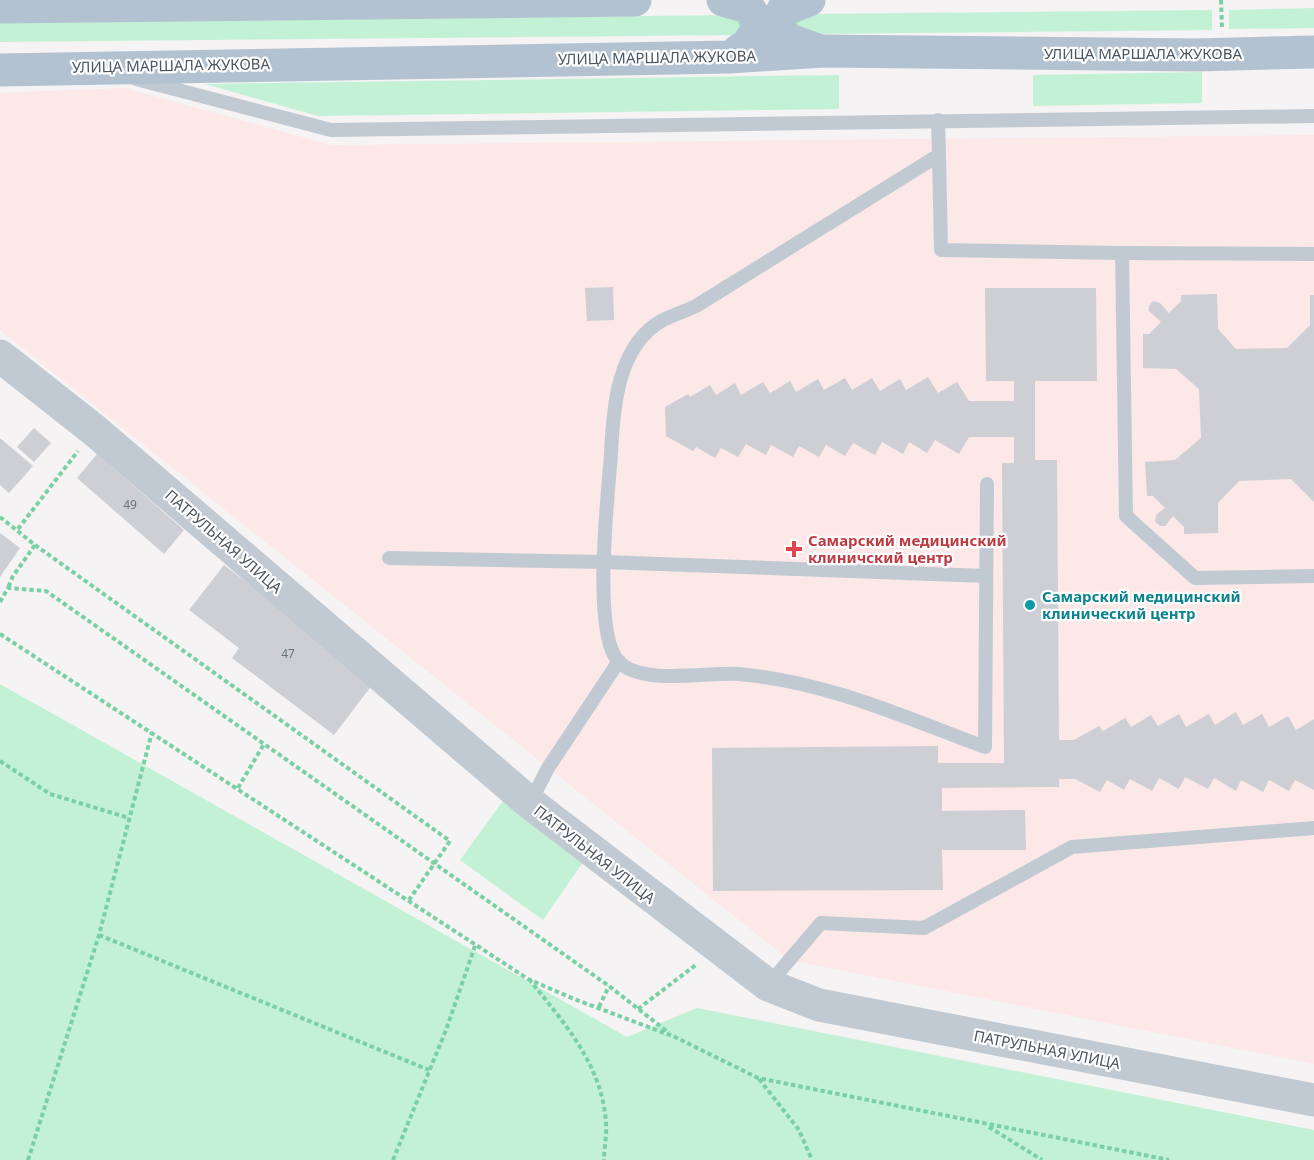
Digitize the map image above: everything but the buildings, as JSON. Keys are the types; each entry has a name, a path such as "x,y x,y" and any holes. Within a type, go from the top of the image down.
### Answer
{"main road":[{"path":"0,7 54,4 635,0"},
{"path":"723,0 748,7 760,26 748,44 729,57"},
{"path":"808,0 783,10 777,24 787,39 823,51"},
{"name":"УЛИЦА МАРШАЛА ЖУКОВА","path":"0,69 729,57 823,51 1196,55 1314,52"}],"street":[{"name":"ПАТРУЛЬНАЯ УЛИЦА","path":"0,356 94,430 530,803 768,985 819,1005 1314,1100"}],"lane":[{"path":"88,66 331,130 1314,116"},
{"path":"938,120 941,250 1314,254"},
{"path":"939,155 696,306 661,321 640,340 626,366 614,402 604,562 606,635 619,661 642,675 738,675 821,687 985,747 987,484"},
{"path":"1122,253 1126,516 1195,578 1314,576"},
{"path":"389,558 604,562 986,576"},
{"path":"530,803 548,768 619,661"},
{"path":"768,985 821,923 924,928 1072,847 1314,828"}],"path":[{"path":"18,529 94,430"},
{"path":"0,517 450,841 436,865 409,900"},
{"path":"0,602 13,576 35,544"},
{"path":"8,588 46,591 609,987 675,1037"},
{"path":"0,634 528,979 675,1037 758,1078 1169,1160"},
{"path":"28,1160 99,935 152,732"},
{"path":"238,788 264,744"},
{"path":"0,761 50,794 129,818"},
{"path":"99,935 429,1071"},
{"path":"393,1160 429,1071 476,943"},
{"path":"639,1009 718,948"},
{"path":"528,979 577,1037 598,1084 606,1123 604,1160"},
{"path":"599,1007 609,987"},
{"path":"758,1078 799,1130 812,1160"},
{"path":"986,1125 1042,1160"}],"shaded area":[{"name":"Самарский медицинский клиничский центр","path":"124,88 331,145 1314,135 1314,1064 789,960 0,330 0,93"}],"green space":[{"path":"1314,8 1314,28 1229,29 1229,10"},
{"path":"1212,10 1212,30 803,34 796,27 796,21 803,14"},
{"path":"736,15 743,22 735,35 0,42 0,23"},
{"path":"1202,72 1202,103 1033,106 1033,75"},
{"path":"839,75 839,109 318,116 205,84"},
{"path":"0,684 627,1037 697,1008 1314,1130 1314,1160 0,1160"},
{"path":"505,798 583,862 543,920 460,860"}],"place":[{"name":"Самарский медицинский клиничский центр","path":"794,549"},
{"name":"Самарский медицинский клинический центр","path":"1030,605"}]}
